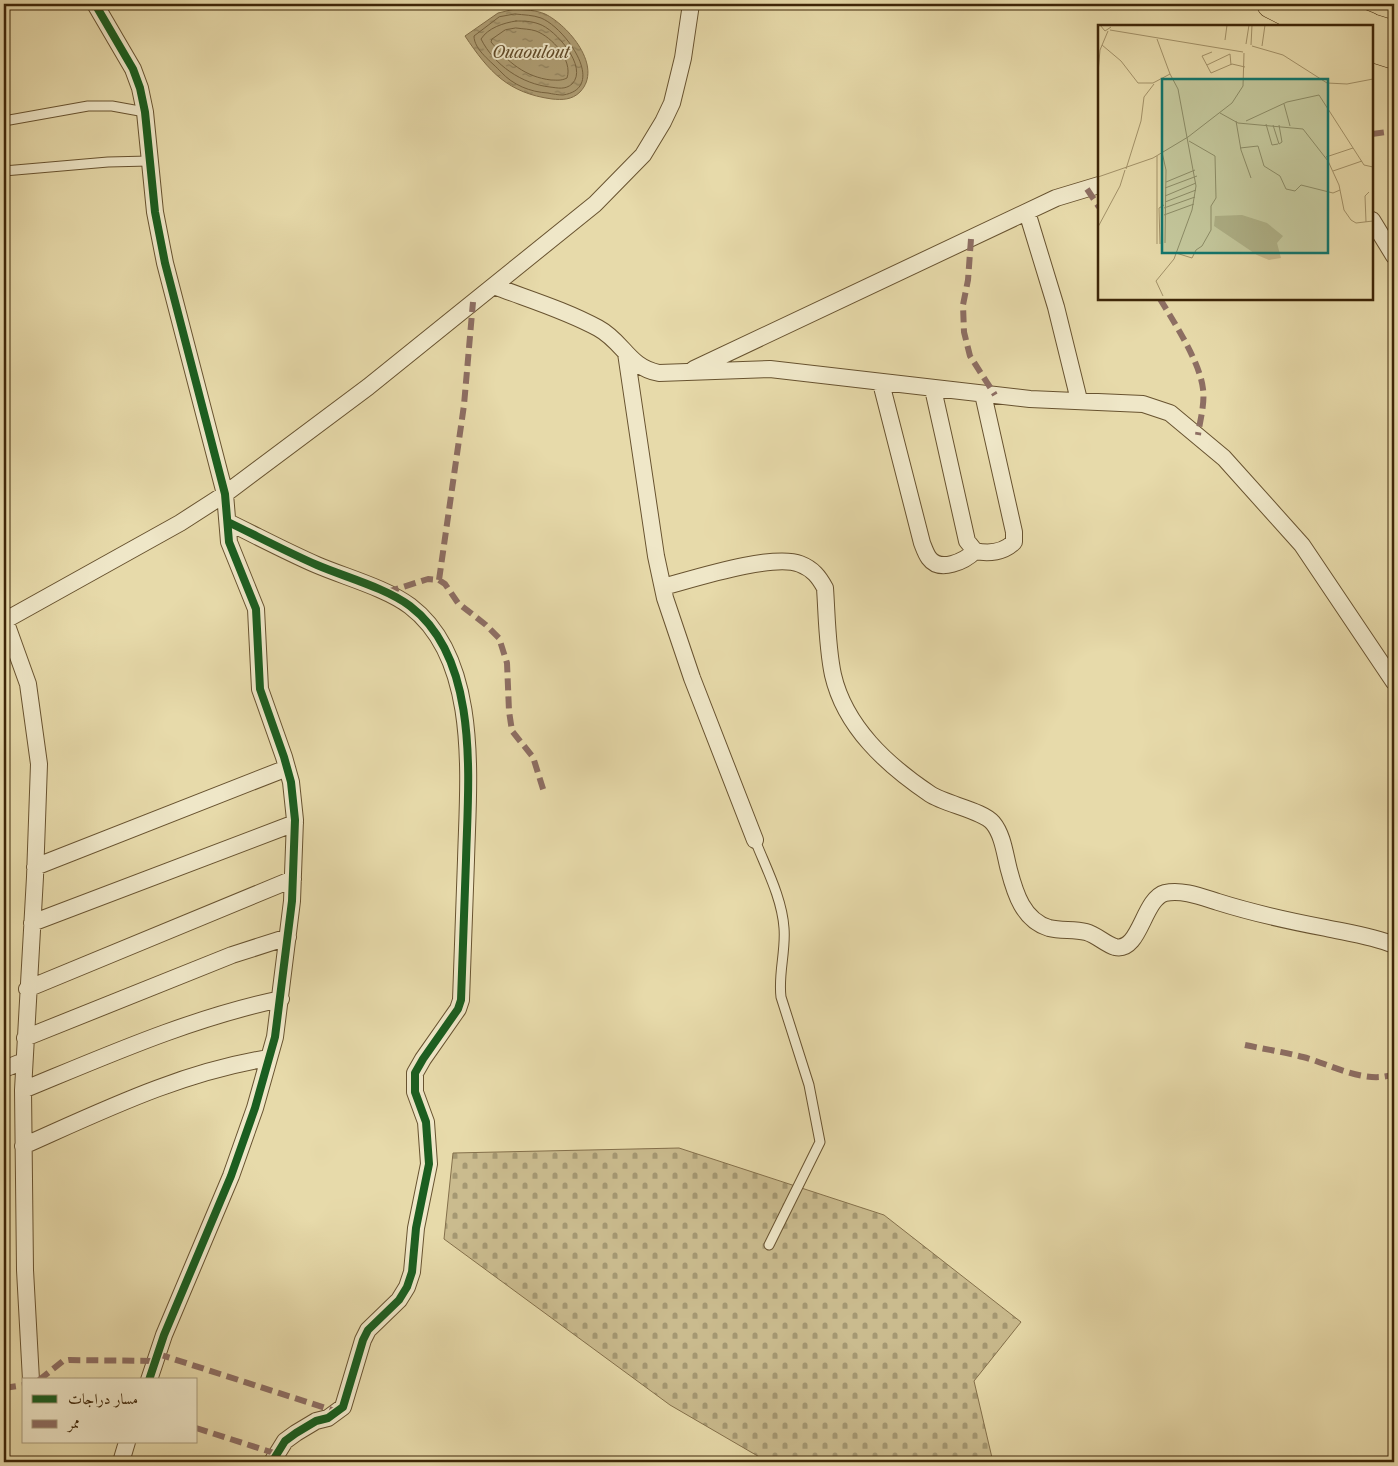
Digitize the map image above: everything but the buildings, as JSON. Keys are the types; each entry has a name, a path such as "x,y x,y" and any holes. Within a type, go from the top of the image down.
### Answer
{"highway":[{"path":"1271,4 1312,25"},
{"path":"1314,4 1366,25"},
{"path":"1373,28 1394,35"},
{"path":"1373,48 1394,55"}],"street":[{"path":"95,4 133,69 145,112 155,212 165,263 225,494 229,542 233,556 256,609 260,689 287,768 295,823 288,937 275,1036 255,1108 231,1176 164,1336 150,1378"},
{"path":"30,1378 25,1270 23,1090 35,867 38,764 34,717 28,684 5,621 180,523 225,494 368,387 595,204 643,155 663,122 672,103 683,58 691,4"},
{"path":"690,371 1056,198 1098,185"},
{"path":"1027,212 1056,307 1079,400"},
{"path":"1373,222 1394,256"},
{"path":"494,286 600,329 625,351 637,365 646,370 659,373 770,369 1030,400 1079,400 1143,404 1170,413 1187,425 1224,458 1302,545 1388,660 1394,682"},
{"path":"625,351 656,556 663,587 692,678 755,840"},
{"path":"881,383 922,543 933,562 950,564 964,560 975,551 1006,549 1014,542 1002,470 984,394"},
{"path":"933,389 967,541 975,551"},
{"path":"228,522 314,564 384,593 408,605 421,615 445,650 455,675 465,726 469,768 461,1000 415,1074 415,1092 426,1122 429,1164 416,1228 412,1272 399,1300 375,1322 363,1340 343,1407 333,1415 316,1421 296,1433 286,1441 272,1462"},
{"path":"663,587 770,563 798,563 812,570 819,577 824,588 834,676 844,706 861,735 896,768 930,794 946,803 981,815 993,822 1002,842 1016,895 1024,909 1036,922 1049,928 1087,933 1114,947 1122,948 1130,943 1156,898 1163,893 1174,892 1191,894 1254,913 1363,935 1394,945"},
{"path":"35,867 287,768"},
{"path":"32,923 295,823"},
{"path":"27,988 293,879"},
{"path":"25,1038 232,955 288,937"},
{"path":"23,1090 196,1021 230,1010 281,999"},
{"path":"23,1146 181,1079 228,1065 269,1058"},
{"path":"4,1069 24,1061"},
{"path":"121,1462 127,1444"}],"lane":[{"path":"4,121 88,106 112,106 145,112"},
{"path":"4,171 108,162 149,161"},
{"path":"755,840 776,893 782,919 784,949 780,984 781,997 809,1085 820,1142 769,1245"}],"green space":[{"path":"679,1148 884,1215 1021,1322 974,1381 993,1462 768,1462 670,1405 444,1239 453,1153"}],"water":[{"name":"Ouaoulout","path":"515,9 545,14 564,27 573,37 586,59 588,71 586,82 577,95 567,99 552,99 523,92 511,86 491,70 465,36 498,13"}],"marked path":[{"path":"1373,134 1394,131"},
{"path":"1087,189 1098,206"},
{"path":"971,239 968,280 963,305 964,332 970,356 995,395"},
{"path":"1161,300 1186,342 1201,378 1203,400 1198,435"},
{"path":"439,580 464,405 473,302"},
{"path":"387,592 428,579 439,580 445,584 458,603 499,638 507,663 509,711 512,731 533,757 544,792"},
{"path":"1245,1045 1303,1057 1360,1075 1383,1077 1394,1074"},
{"path":"158,1354 338,1412"},
{"path":"42,1378 63,1361 69,1360 155,1361"},
{"path":"4,1388 22,1385"},
{"path":"198,1429 277,1454"}],"cycle path":[{"path":"95,4 133,69 140,88 145,112 155,212 165,263 225,494 229,542 256,609 260,689 291,782 295,820 292,901 275,1037 255,1108 231,1176 164,1335 150,1378"},
{"path":"228,522 317,565 389,594 410,606 433,629 449,658 459,690 465,724 468,760 461,1000 458,1009 415,1073 415,1092 426,1122 429,1164 416,1228 412,1272 407,1287 399,1300 368,1330 363,1340 343,1407 328,1418 316,1421 285,1441 272,1462"}]}
